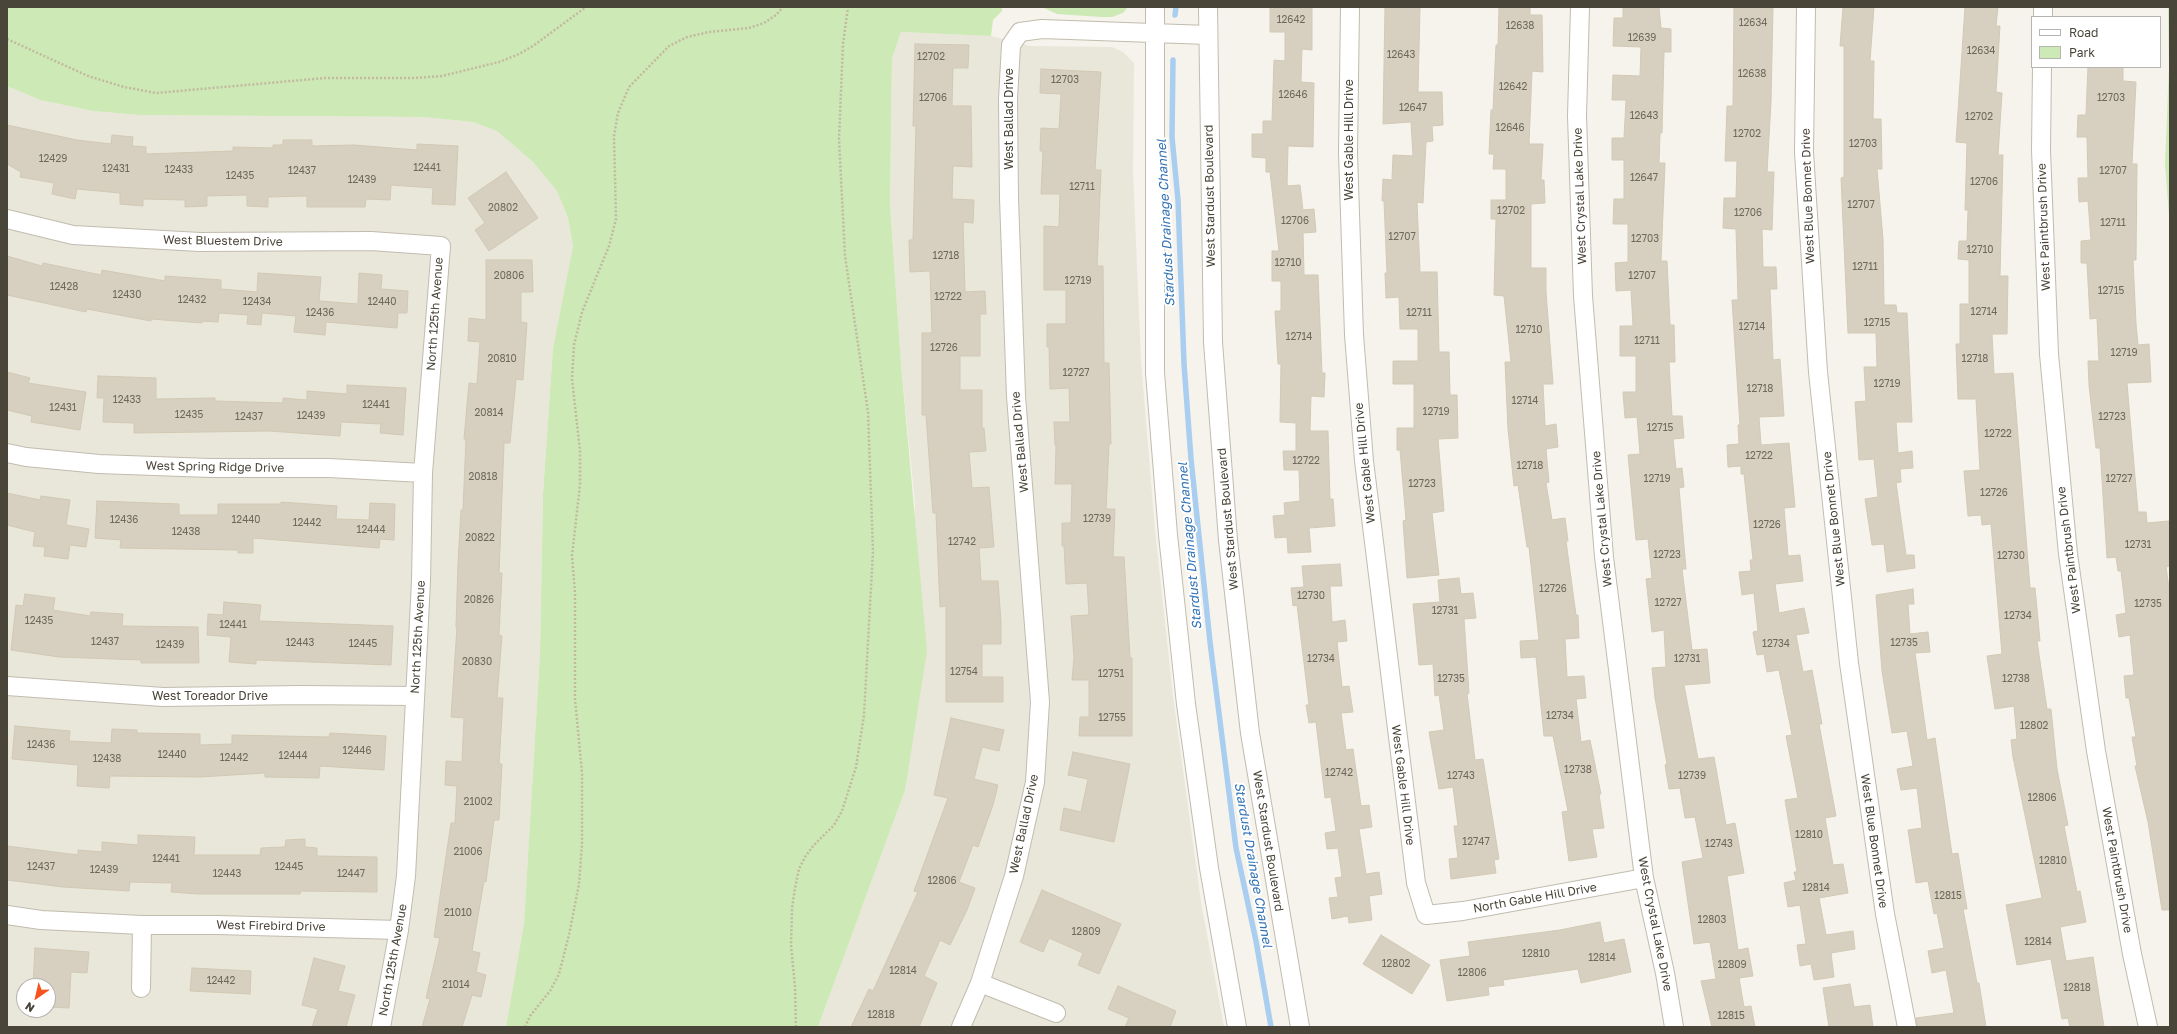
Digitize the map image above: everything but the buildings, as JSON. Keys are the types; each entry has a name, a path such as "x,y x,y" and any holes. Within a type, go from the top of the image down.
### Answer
{"street":[{"path":"1155,7 1155,381 1168,535 1186,704 1208,868 1237,1027"},
{"name":"West Stardust Boulevard","path":"1208,7 1213,342 1228,540 1250,733 1300,1027"},
{"name":"West Gable Hill Drive","path":"1350,7 1348,161 1354,335 1364,461 1416,883 1426,915"},
{"name":"West Crystal Lake Drive","path":"1580,7 1577,116 1583,296 1604,557 1644,878 1665,973 1674,1027"},
{"name":"West Blue Bonnet Drive","path":"1806,7 1804,152 1818,372 1849,663 1885,914 1907,1027"},
{"name":"West Ballad Drive","path":"961,1027 980,983 1014,876 1035,782 1040,702 1016,396 1009,198 1008,100 1011,45 1020,32 1042,28 1208,35"},
{"name":"West Paintbrush Drive","path":"2042,68 2041,150 2049,354 2068,554 2096,751 2132,954 2148,1027"},
{"name":"West Bluestem Drive","path":"7,219 73,236 200,242 371,240 441,246"},
{"name":"North 125th Avenue","path":"381,1027 400,930 406,876 421,581 423,473 441,246"},
{"name":"West Spring Ridge Drive","path":"7,453 26,458 98,464 210,468 329,468 423,473"},
{"name":"West Toreador Drive","path":"7,686 163,697 300,695 414,696"},
{"name":"North Gable Hill Drive","path":"1426,915 1463,910 1644,878"},
{"name":"West Firebird Drive","path":"7,915 41,920 142,925 217,925 400,930"},
{"path":"141,988 142,925"},
{"path":"980,983 1056,1013"}],"path":[{"path":"7,39 88,76 124,87 156,93 325,78 414,78 442,76 499,62 517,55 533,46 586,7"},
{"path":"525,1027 530,1016 550,991 558,974 569,935 579,884 582,844 582,773 575,699 575,593 572,556 580,485 580,450 572,379 574,345 582,312 609,246 616,219 614,136 618,112 629,87 669,46 687,38 709,32 744,28 764,23 776,15 783,7"},
{"path":"796,1027 791,939 795,888 799,869 805,857 813,846 834,825 842,811 856,767 864,715 873,551 868,412 844,256 839,139 843,44 848,7"}],"shaded area":[{"path":"901,32 991,36 1030,46 1112,47 1123,52 1134,63 1133,171 1141,361 1155,530 1173,696 1201,902 1224,1027 818,1027 905,790 915,503 901,364 890,204 892,59"},
{"path":"7,86 40,100 93,111 139,115 424,117 473,122 497,131 533,162 557,191 568,218 573,246 553,348 543,494 540,653 524,923 506,1027 7,1027"}],"green space":[{"path":"7,7 1002,7 1002,11 993,20 991,36 901,32 892,59 890,204 901,364 927,651 905,790 818,1027 506,1027 524,923 540,653 543,494 553,348 573,246 568,218 557,191 533,162 497,131 473,122 424,117 139,115 93,111 40,100 7,86"},
{"path":"1042,7 1128,7 1123,13 1112,17 1101,17 1057,14"},
{"path":"2168,7 2170,7 2170,229 2165,164 2169,67"}],"waterway":[{"name":"Stardust Drainage Channel","path":"1175,15 1176,7"},
{"name":"Stardust Drainage Channel","path":"1173,60 1172,137 1178,200 1184,364 1191,459 1210,642 1236,848 1256,941 1271,1027"}]}
